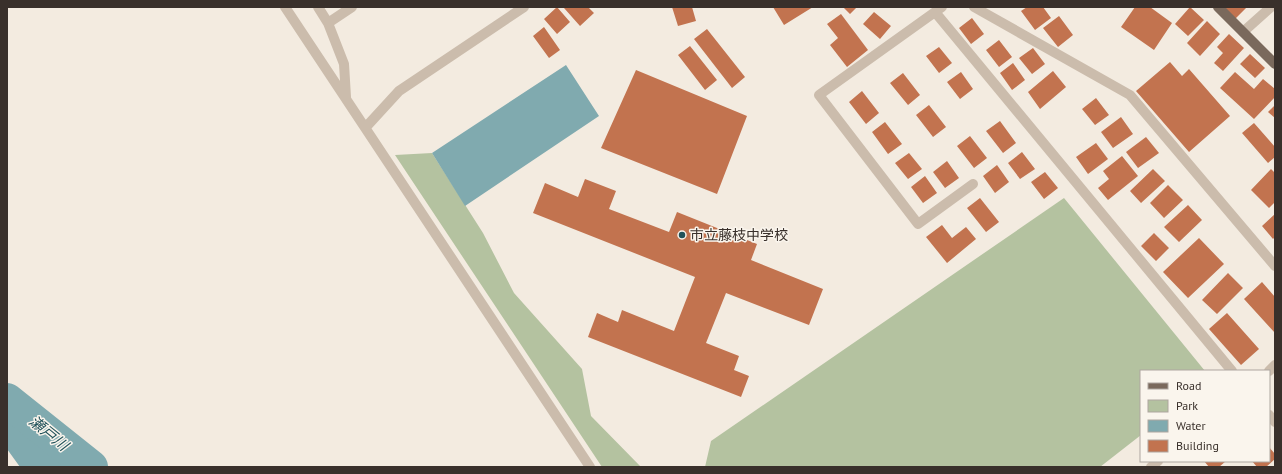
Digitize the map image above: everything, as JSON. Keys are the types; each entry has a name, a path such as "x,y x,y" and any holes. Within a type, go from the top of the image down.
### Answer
{"main road":[{"path":"1218,7 1275,64"}],"street":[{"path":"285,7 590,467"},
{"path":"318,7 328,23 344,64 346,98"},
{"path":"328,23 352,7"},
{"path":"974,7 1130,95 1275,266"},
{"path":"1243,32 1271,7"},
{"path":"366,127 399,90 519,8"},
{"path":"973,184 918,224 819,95 938,10 1231,370"}],"green space":[{"path":"432,153 483,233 514,293 582,369 591,416 641,467 602,467 395,155"},
{"path":"1064,198 1204,370 1140,370 1140,436 1100,467 705,467 711,441"}],"water":[{"path":"566,65 599,116 465,206 432,153"},
{"path":"7,394 80,458 87,467 20,467 7,449"}],"building":[{"path":"557,7 570,22 557,34 544,19"},
{"path":"588,7 594,13 580,26 564,8"},
{"path":"672,7 692,7 696,21 678,26"},
{"path":"773,7 813,7 784,25"},
{"path":"843,7 857,7 850,14"},
{"path":"1027,7 1043,7 1051,18 1035,30 1021,11"},
{"path":"1135,7 1150,7 1172,23 1154,50 1121,27"},
{"path":"1190,7 1204,20 1188,36 1175,24"},
{"path":"1222,7 1247,7 1235,19"},
{"path":"874,12 891,26 880,39 863,24"},
{"path":"841,14 868,50 847,67 830,45 838,38 827,24"},
{"path":"1059,16 1073,35 1058,47 1043,28"},
{"path":"972,18 984,34 971,44 959,28"},
{"path":"1207,21 1220,34 1200,56 1187,43"},
{"path":"544,27 560,50 549,58 533,36"},
{"path":"707,29 745,77 732,88 694,39"},
{"path":"1229,34 1244,48 1223,71 1214,63 1223,53 1217,47"},
{"path":"999,40 1012,57 999,67 986,50"},
{"path":"690,46 717,80 705,90 678,55"},
{"path":"939,47 952,63 939,73 926,56"},
{"path":"1033,48 1045,64 1032,74 1019,58"},
{"path":"1250,54 1265,68 1255,78 1240,64"},
{"path":"1170,62 1182,76 1189,69 1230,116 1189,152 1136,91"},
{"path":"1013,63 1025,80 1012,90 1000,73"},
{"path":"636,70 747,116 717,194 601,148"},
{"path":"1053,71 1066,87 1040,109 1028,92"},
{"path":"961,72 973,89 960,99 947,82"},
{"path":"1235,72 1254,89 1263,79 1275,89 1275,97 1254,119 1220,88"},
{"path":"903,73 920,95 908,105 890,83"},
{"path":"862,91 879,113 866,124 849,102"},
{"path":"1096,98 1109,115 1095,125 1082,109"},
{"path":"929,105 946,127 933,137 916,115"},
{"path":"1275,105 1275,118 1268,112"},
{"path":"1121,117 1133,134 1113,148 1101,132"},
{"path":"1000,121 1016,143 1003,153 986,131"},
{"path":"885,122 902,144 888,154 872,132"},
{"path":"1254,123 1275,147 1275,157 1268,163 1242,133"},
{"path":"970,136 987,158 974,168 957,146"},
{"path":"1146,137 1159,153 1138,168 1126,152"},
{"path":"1096,143 1108,159 1088,174 1076,157"},
{"path":"1022,152 1035,169 1020,179 1008,163"},
{"path":"909,153 922,169 908,179 895,163"},
{"path":"1122,156 1138,176 1108,200 1098,188 1109,179 1103,171"},
{"path":"947,161 959,178 945,188 933,172"},
{"path":"997,165 1009,182 995,193 983,176"},
{"path":"1153,169 1165,181 1141,203 1130,191"},
{"path":"1271,169 1275,173 1275,202 1269,208 1251,190"},
{"path":"1045,172 1058,188 1044,199 1031,182"},
{"path":"925,176 937,193 923,203 911,187"},
{"path":"585,179 616,191 609,209 669,232 677,212 757,244 751,260 823,289 809,325 726,293 706,343 739,356 734,370 749,376 741,397 588,337 597,313 618,322 622,310 674,331 695,277 533,213 545,183 578,197"},
{"path":"1168,185 1183,200 1164,218 1150,203"},
{"path":"980,198 999,222 986,232 967,208"},
{"path":"1188,205 1202,220 1179,242 1164,227"},
{"path":"1275,214 1275,237 1273,239 1262,226"},
{"path":"942,225 952,238 966,227 976,239 947,263 926,237"},
{"path":"1154,233 1169,248 1156,261 1141,246"},
{"path":"1199,238 1224,264 1188,298 1163,272"},
{"path":"1228,273 1243,288 1217,314 1202,300"},
{"path":"1262,282 1275,297 1275,333 1244,299"},
{"path":"1227,313 1259,349 1241,365 1209,329"},
{"path":"1270,448 1275,454 1275,459 1266,467 1257,467 1253,462 1270,462"},
{"path":"1205,462 1225,462 1219,467 1209,467"}],"waterway":[{"name":"瀬戸川","path":"7,400 91,467"}],"place":[{"name":"市立藤枝中学校","path":"682,235"}]}
